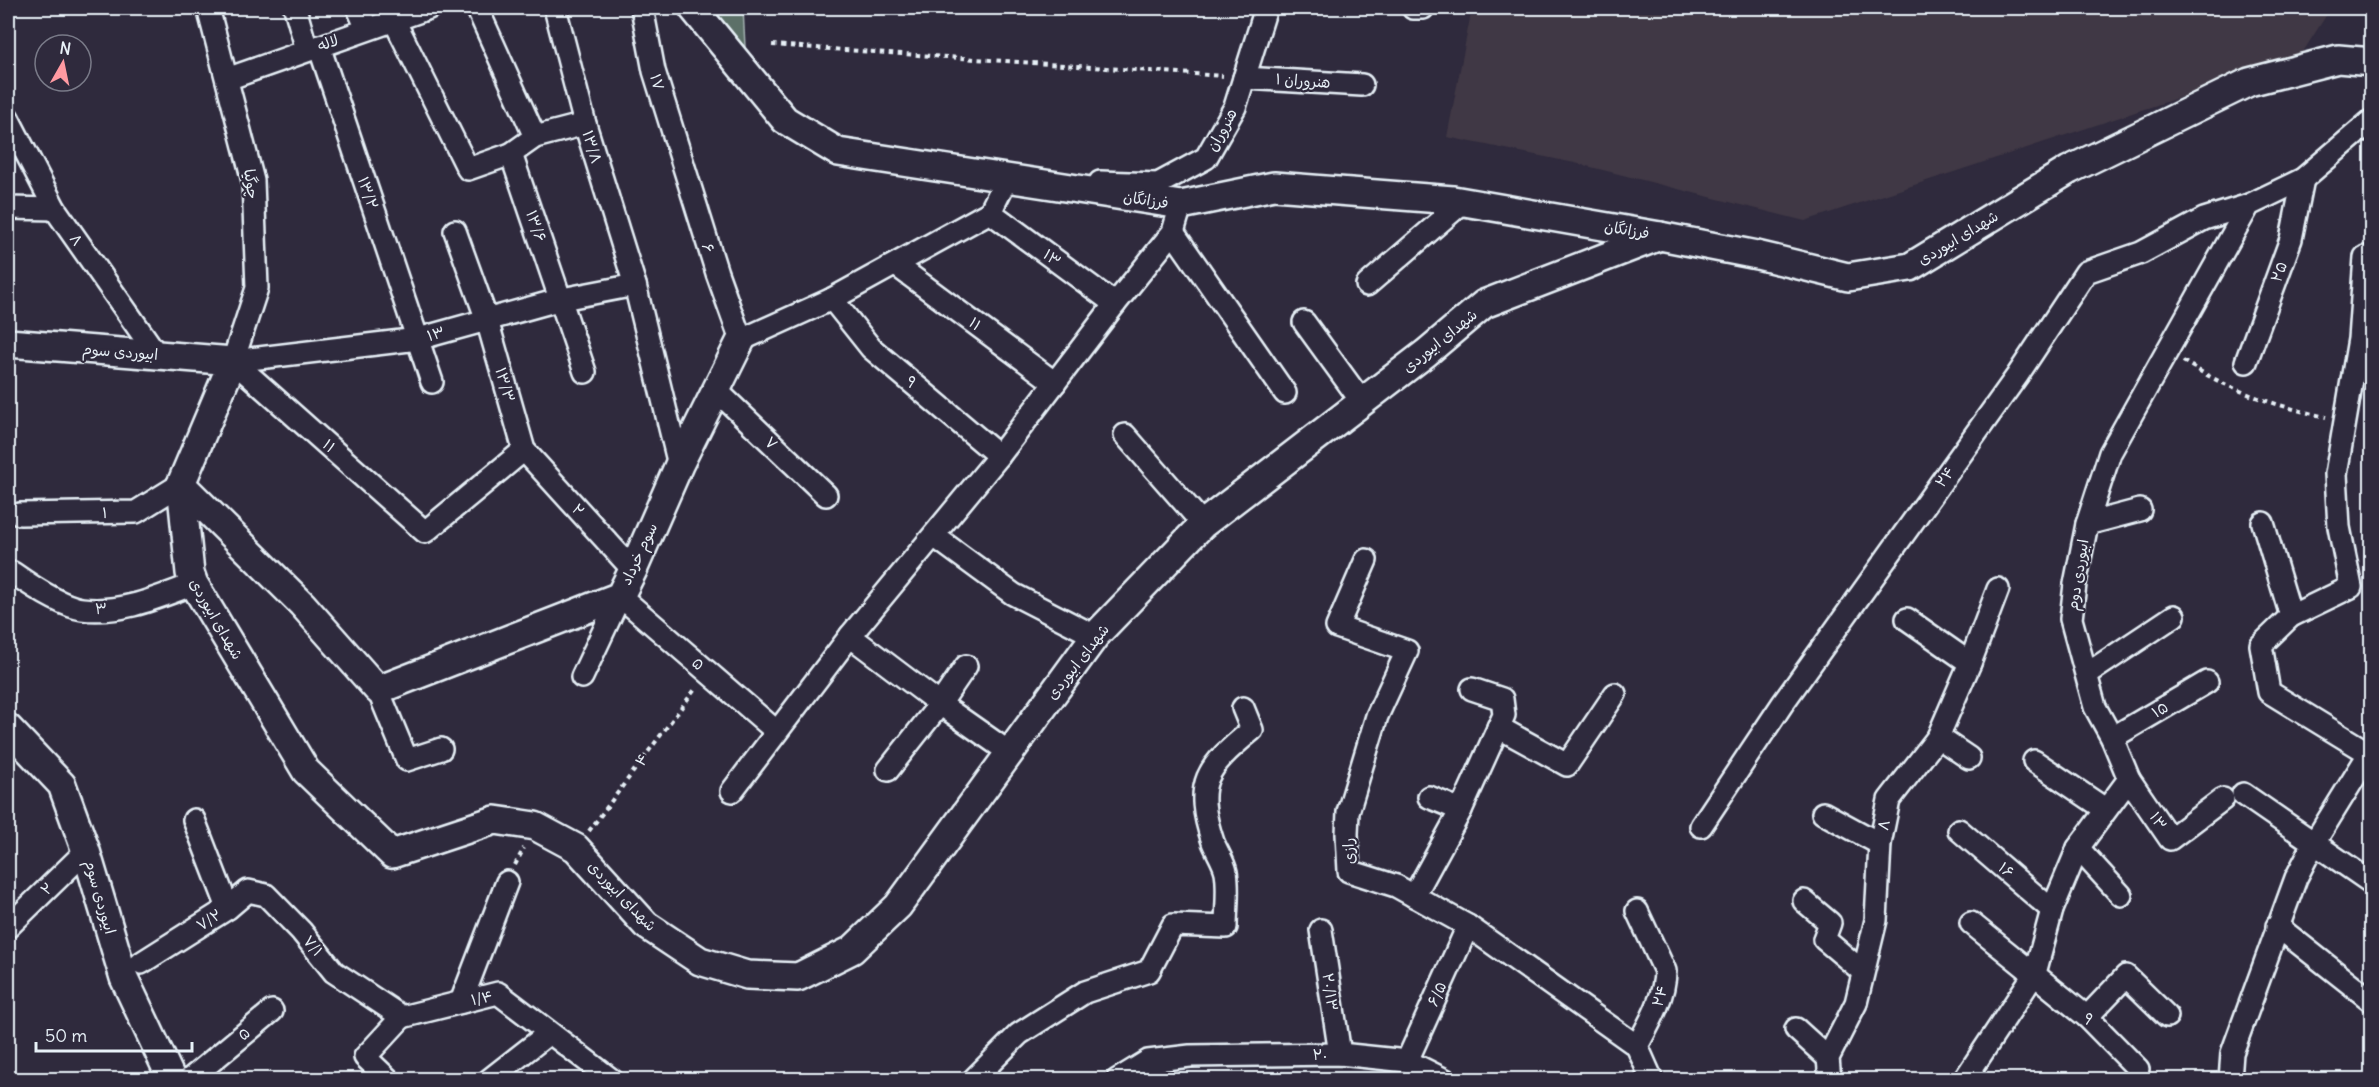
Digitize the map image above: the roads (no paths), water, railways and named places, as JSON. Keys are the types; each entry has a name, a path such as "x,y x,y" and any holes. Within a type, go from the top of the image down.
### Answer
{"street":[{"name":"چوگیا","path":"208,8 253,181 257,288 233,361"},
{"name":"۱۳/۲","path":"295,8 313,48 432,382"},
{"path":"358,8 367,29"},
{"name":"لاله","path":"227,79 429,8"},
{"path":"477,8 535,138"},
{"name":"۱۳/۸","path":"555,8 585,124 635,285"},
{"name":"۱۷","path":"642,8 654,71 679,155"},
{"name":"فرزانگان","path":"693,8 785,120 838,152 1181,205 1274,186 1463,202 1660,236"},
{"name":"هنروران","path":"1007,178 1158,184 1206,158 1235,107 1266,8"},
{"path":"1413,8 1423,8"},
{"path":"394,20 468,169 511,154 535,138 585,124"},
{"name":"شهدای ابیوردی","path":"233,361 181,484 190,573 194,584 306,771 392,854 495,820 535,826 576,848 646,925 700,961 747,975 798,977 852,950 898,906 1095,636 1203,524 1426,353 1484,304 1660,236 1756,255 1848,277 1910,267 2069,170 2249,82 2338,59 2372,62"},
{"name":"هنروران ۱","path":"1244,78 1362,85"},
{"name":"۸","path":"8,118 55,209 157,355"},
{"path":"2249,205 2303,179 2372,120"},
{"name":"۱۳/۶","path":"511,154 585,372"},
{"name":"۶","path":"679,155 741,340"},
{"path":"741,340 832,299 990,212 1007,178"},
{"name":"۲۵","path":"2246,362 2291,239 2303,179"},
{"path":"1367,285 1463,202"},
{"path":"732,791 850,636 999,456 1173,232 1181,205"},
{"name":"ابیوردی دوم","path":"2129,779 2112,738 2095,707 2071,619 2075,584 2087,524 2110,453 2249,205"},
{"name":"۲۴","path":"1701,826 1783,703 2017,376 2086,272 2141,253 2204,219 2249,205"},
{"path":"8,208 55,209"},
{"name":"۱۳","path":"990,212 1115,304"},
{"name":"۱۳/۳","path":"455,231 487,320 524,450"},
{"path":"1173,232 1286,393"},
{"path":"2230,1080 2232,1053 2296,878 2314,843 2370,754 2270,692 2262,645 2291,616 2351,588 2339,526 2336,474 2359,339 2365,257"},
{"name":"۱۱","path":"896,265 1055,383"},
{"path":"635,285 679,465"},
{"name":"۱۳","path":"233,361 418,339 562,299 635,285"},
{"name":"۹","path":"832,299 872,348 999,456"},
{"path":"1304,322 1362,402"},
{"name":"سوم خرداد","path":"378,690 620,596 679,465 741,340"},
{"name":"ابیوردی سوم","path":"8,343 233,361"},
{"name":"۱۱","path":"233,361 425,532 524,450"},
{"name":"۷","path":"716,390 826,495"},
{"path":"1125,435 1203,524"},
{"name":"۲","path":"524,450 633,570"},
{"path":"181,484 302,604 378,690 407,760 441,749"},
{"name":"۱","path":"20,514 136,512 181,484"},
{"path":"2087,524 2140,510"},
{"path":"2263,523 2291,616"},
{"path":"934,536 1013,594 1095,636"},
{"name":"رازی","path":"1366,560 1336,627 1407,651 1377,716 1348,812 1350,871 1356,875 1396,886 1468,926 1637,1046"},
{"name":"۳","path":"13,573 41,592 80,609 113,609 155,598 194,584"},
{"name":"۸","path":"1828,1058 1856,1003 1876,920 1880,844 1889,800 1938,737 1970,663 1998,589"},
{"path":"582,677 620,596"},
{"name":"۵","path":"620,596 776,731"},
{"path":"2087,674 2174,616"},
{"path":"1907,619 1970,663"},
{"path":"850,636 1010,753"},
{"path":"888,770 940,704 966,666"},
{"name":"۱۵","path":"2112,738 2208,682"},
{"path":"1414,896 1461,810 1504,715 1502,699 1472,689"},
{"path":"1498,727 1567,765 1615,694"},
{"path":"973,1080 1019,1034 1085,992 1149,971 1173,925 1226,927 1226,873 1213,842 1204,806 1205,780 1224,753 1252,730 1243,708"},
{"name":"ابیوردی سوم","path":"8,728 62,785 86,851 124,978 172,1080"},
{"path":"1938,737 1969,758"},
{"path":"2034,761 2105,809"},
{"path":"1964,1080 2035,973 2052,910 2078,848 2129,779"},
{"name":"۱۳","path":"2129,779 2170,839 2233,796 2314,843"},
{"path":"1429,797 1461,810"},
{"path":"1823,813 1880,844"},
{"name":"۷/۲","path":"141,963 228,908 194,820"},
{"name":"۱۶","path":"1959,830 2052,910"},
{"path":"2314,843 2372,883"},
{"path":"2078,848 2121,895"},
{"name":"۲","path":"8,927 86,851"},
{"path":"462,1002 507,882"},
{"name":"۷/۱","path":"228,908 248,891 266,895 301,931 334,972 402,1017"},
{"path":"1804,901 1830,924 1824,939 1862,971"},
{"name":"۲۴","path":"1637,910 1665,971 1665,979 1654,1013 1637,1046"},
{"name":"۹","path":"1971,923 2087,1017 2138,1069"},
{"name":"۶/۵","path":"1407,1061 1468,926"},
{"path":"2277,926 2372,1001"},
{"name":"۲۰/۱۳","path":"1321,930 1340,1054"},
{"path":"2087,1017 2126,976 2168,1016"},
{"name":"۱/۴","path":"402,1017 498,993 549,1033"},
{"name":"۵","path":"189,1080 272,1011"},
{"path":"389,1080 365,1057 402,1017"},
{"path":"1796,1029 1828,1058 1830,1080"},
{"path":"489,1080 549,1033 612,1080"},
{"path":"1637,1046 1652,1080"},
{"name":"۲۰","path":"1117,1080 1148,1061 1190,1056 1340,1054 1407,1061 1446,1080"}]}
